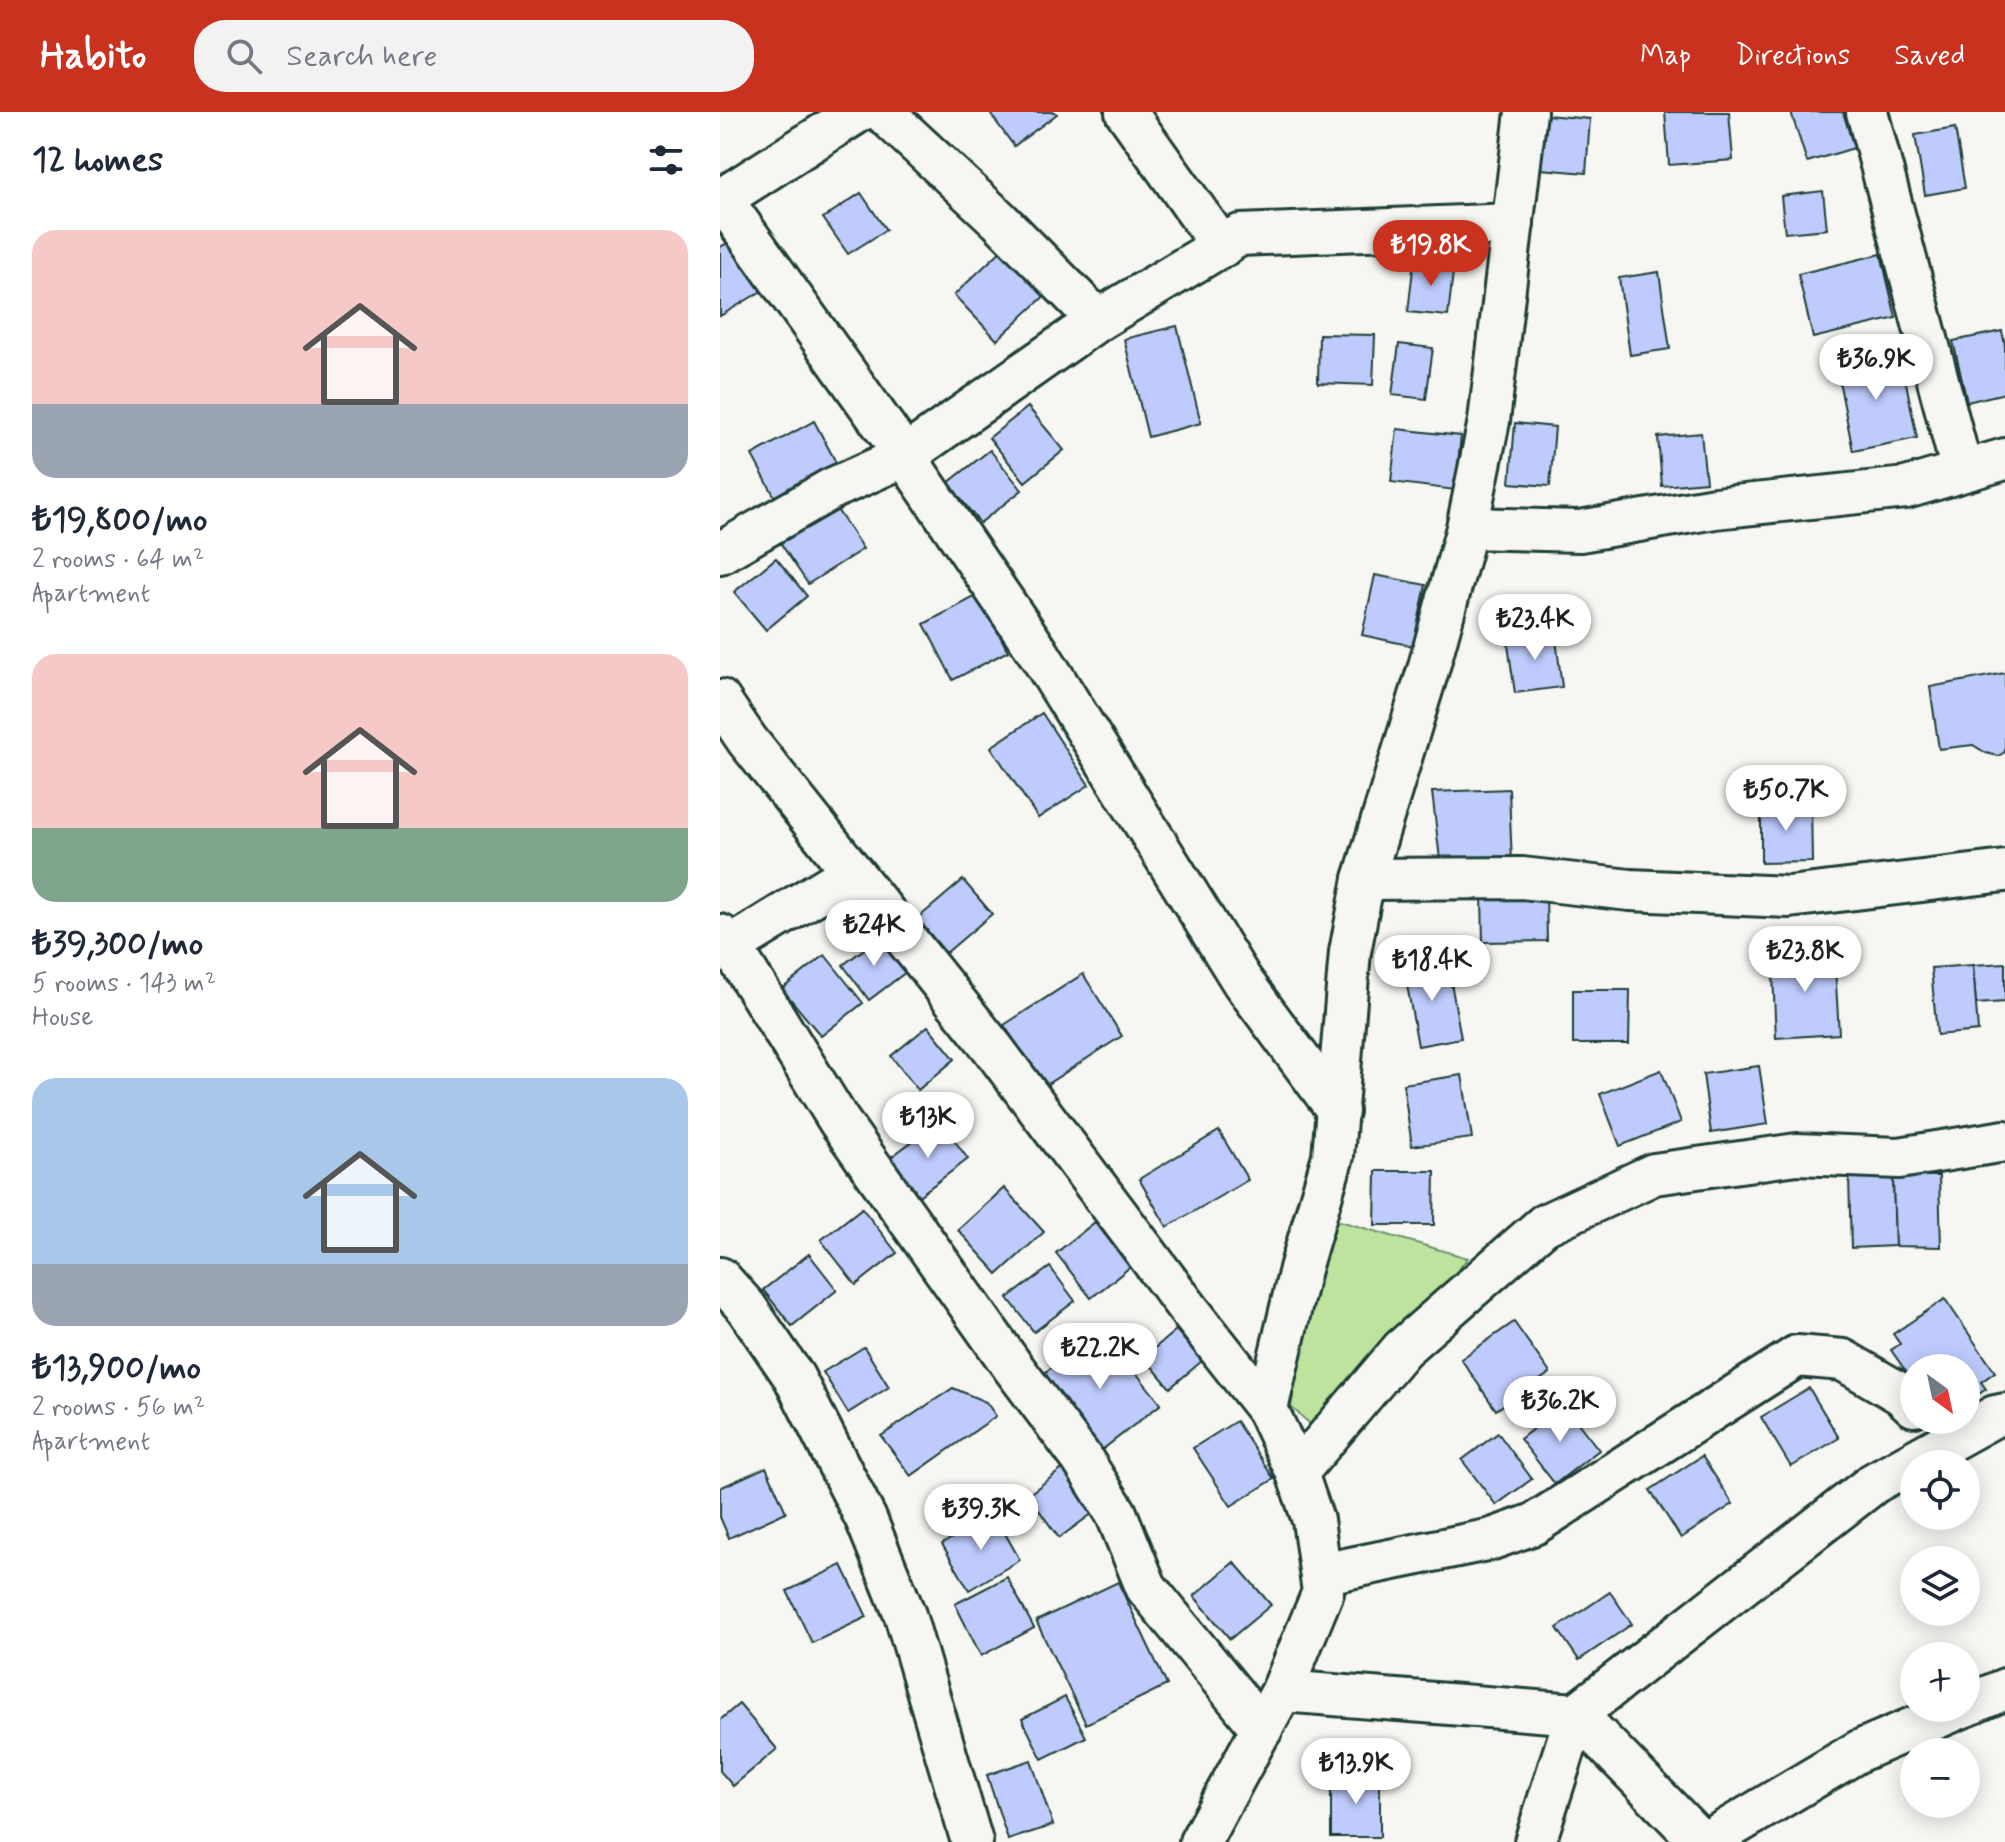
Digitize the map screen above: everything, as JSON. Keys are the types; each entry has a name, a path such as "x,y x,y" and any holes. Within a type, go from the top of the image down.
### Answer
{"street":[{"path":"858,112 721,200 905,456 1038,652 1242,981 1338,1111"},
{"path":"883,112 999,220 1098,320"},
{"path":"1126,112 1222,247"},
{"path":"1267,1409 1300,1269 1333,1156 1350,952 1364,879 1428,670 1467,528 1489,421 1526,112"},
{"path":"1867,112 1962,471"},
{"path":"720,553 831,489 905,456 1098,320 1240,235 1513,224"},
{"path":"1467,528 1580,531 1715,508 1906,488 2005,459"},
{"path":"720,700 747,740 992,1047 1267,1409 1297,1473 1313,1520 1323,1592 1282,1691 1200,1842"},
{"path":"1364,879 1522,878 1630,890 1789,897 2005,871"},
{"path":"852,872 724,943 839,1121 1082,1459 1116,1513 1146,1587 1262,1729"},
{"path":"1297,1473 1402,1349 1544,1225 1654,1174 1797,1154 1899,1158 2005,1141"},
{"path":"720,1278 746,1307 794,1377 866,1519 905,1615 972,1842"},
{"path":"1321,1574 1492,1539 1534,1524 1797,1356 1843,1360 1900,1393"},
{"path":"1980,1420 2005,1414"},
{"path":"1535,1842 1576,1714 1935,1434"},
{"path":"1980,1700 2005,1689"},
{"path":"1282,1691 1576,1714 1704,1842 1859,1751 1927,1722"}],"green space":[{"path":"1326,1217 1468,1258 1318,1431 1291,1407"}],"building":[{"path":"989,112 1055,112 1057,114 1014,146"},
{"path":"1665,112 1729,112 1733,160 1669,165"},
{"path":"1791,112 1843,112 1854,148 1807,162"},
{"path":"1546,115 1590,119 1586,173 1541,169"},
{"path":"1955,128 1965,188 1925,195 1915,135"},
{"path":"1823,191 1827,229 1785,233 1781,196"},
{"path":"861,193 886,230 848,254 823,218"},
{"path":"735,239 765,289 720,316 720,247"},
{"path":"1007,245 1050,291 997,340 954,295"},
{"path":"1881,254 1896,318 1813,338 1798,274"},
{"path":"1414,260 1454,264 1448,316 1408,312"},
{"path":"1659,272 1670,349 1630,355 1619,278"},
{"path":"1177,326 1201,423 1148,437 1124,339"},
{"path":"2002,331 2005,393 1967,402 1953,341"},
{"path":"1319,334 1375,335 1373,385 1318,383"},
{"path":"1399,344 1433,348 1426,399 1392,395"},
{"path":"1900,352 1917,438 1853,451 1836,365"},
{"path":"1028,407 1064,450 1025,482 989,438"},
{"path":"814,421 839,468 777,501 752,455"},
{"path":"1515,423 1555,427 1550,486 1510,483"},
{"path":"1397,429 1461,436 1455,490 1391,482"},
{"path":"1701,433 1706,482 1662,486 1658,437"},
{"path":"990,450 1022,490 980,523 948,483"},
{"path":"834,505 863,549 808,584 779,541"},
{"path":"776,558 807,596 766,630 734,592"},
{"path":"1375,575 1426,585 1413,646 1362,635"},
{"path":"978,595 1008,651 953,680 924,624"},
{"path":"1555,631 1562,687 1515,693 1507,638"},
{"path":"2005,673 2005,752 1998,756 1973,745 1939,749 1930,687"},
{"path":"1042,713 1089,785 1038,818 991,747"},
{"path":"1509,789 1512,864 1441,868 1432,792"},
{"path":"1811,802 1812,862 1761,863 1761,803"},
{"path":"963,880 992,914 946,953 917,919"},
{"path":"1546,893 1547,941 1483,942 1482,895"},
{"path":"880,937 906,972 869,1000 843,965"},
{"path":"1834,949 1839,1034 1776,1038 1772,953"},
{"path":"825,955 863,1003 821,1036 782,989"},
{"path":"1447,960 1461,1038 1418,1046 1404,968"},
{"path":"2005,963 2005,1002 1976,1004 1973,965"},
{"path":"1973,965 1978,1031 1937,1035 1931,968"},
{"path":"1083,974 1122,1036 1044,1086 1004,1025"},
{"path":"1573,990 1630,990 1629,1044 1573,1044"},
{"path":"928,1026 955,1059 918,1090 891,1056"},
{"path":"1759,1066 1768,1124 1711,1133 1703,1074"},
{"path":"1661,1070 1681,1122 1620,1146 1600,1094"},
{"path":"1462,1075 1472,1138 1412,1146 1403,1084"},
{"path":"940,1121 968,1159 916,1198 887,1160"},
{"path":"1219,1131 1248,1180 1167,1227 1139,1179"},
{"path":"1376,1171 1435,1171 1434,1225 1375,1225"},
{"path":"1893,1176 1895,1246 1851,1248 1849,1177"},
{"path":"1893,1176 1939,1176 1941,1247 1895,1246"},
{"path":"1004,1188 1044,1232 998,1274 958,1230"},
{"path":"862,1208 897,1253 856,1285 821,1240"},
{"path":"1095,1222 1130,1267 1091,1298 1056,1253"},
{"path":"809,1254 837,1290 792,1326 763,1290"},
{"path":"1050,1267 1075,1301 1034,1332 1008,1298"},
{"path":"1945,1299 1995,1372 1981,1382 1986,1389 1980,1393 1980,1354 1900,1354 1900,1363 1891,1350 1900,1344 1893,1334"},
{"path":"1514,1322 1550,1373 1496,1410 1461,1359"},
{"path":"1101,1329 1161,1404 1098,1453 1038,1378"},
{"path":"1176,1330 1202,1361 1170,1388 1144,1357"},
{"path":"864,1347 889,1387 848,1413 823,1372"},
{"path":"953,1388 986,1402 996,1416 911,1476 881,1436"},
{"path":"1809,1388 1839,1438 1791,1467 1761,1417"},
{"path":"1564,1405 1599,1450 1555,1484 1520,1439"},
{"path":"1236,1421 1274,1479 1231,1506 1193,1448"},
{"path":"1498,1433 1532,1479 1496,1505 1462,1460"},
{"path":"1702,1456 1733,1504 1681,1538 1650,1490"},
{"path":"766,1467 786,1512 729,1538 720,1517 720,1488"},
{"path":"1065,1467 1097,1510 1059,1538 1028,1495"},
{"path":"994,1514 1020,1560 969,1590 942,1544"},
{"path":"1234,1562 1271,1605 1230,1639 1194,1596"},
{"path":"842,1565 867,1617 812,1643 787,1591"},
{"path":"1007,1577 1034,1628 981,1656 955,1604"},
{"path":"1118,1582 1167,1685 1086,1724 1036,1621"},
{"path":"1610,1592 1632,1624 1579,1660 1557,1628"},
{"path":"1065,1697 1086,1737 1042,1759 1022,1719"},
{"path":"739,1704 777,1749 733,1786 720,1771 720,1720"},
{"path":"1031,1760 1053,1825 1008,1840 987,1775"},
{"path":"1331,1775 1380,1775 1380,1837 1331,1837"}]}
